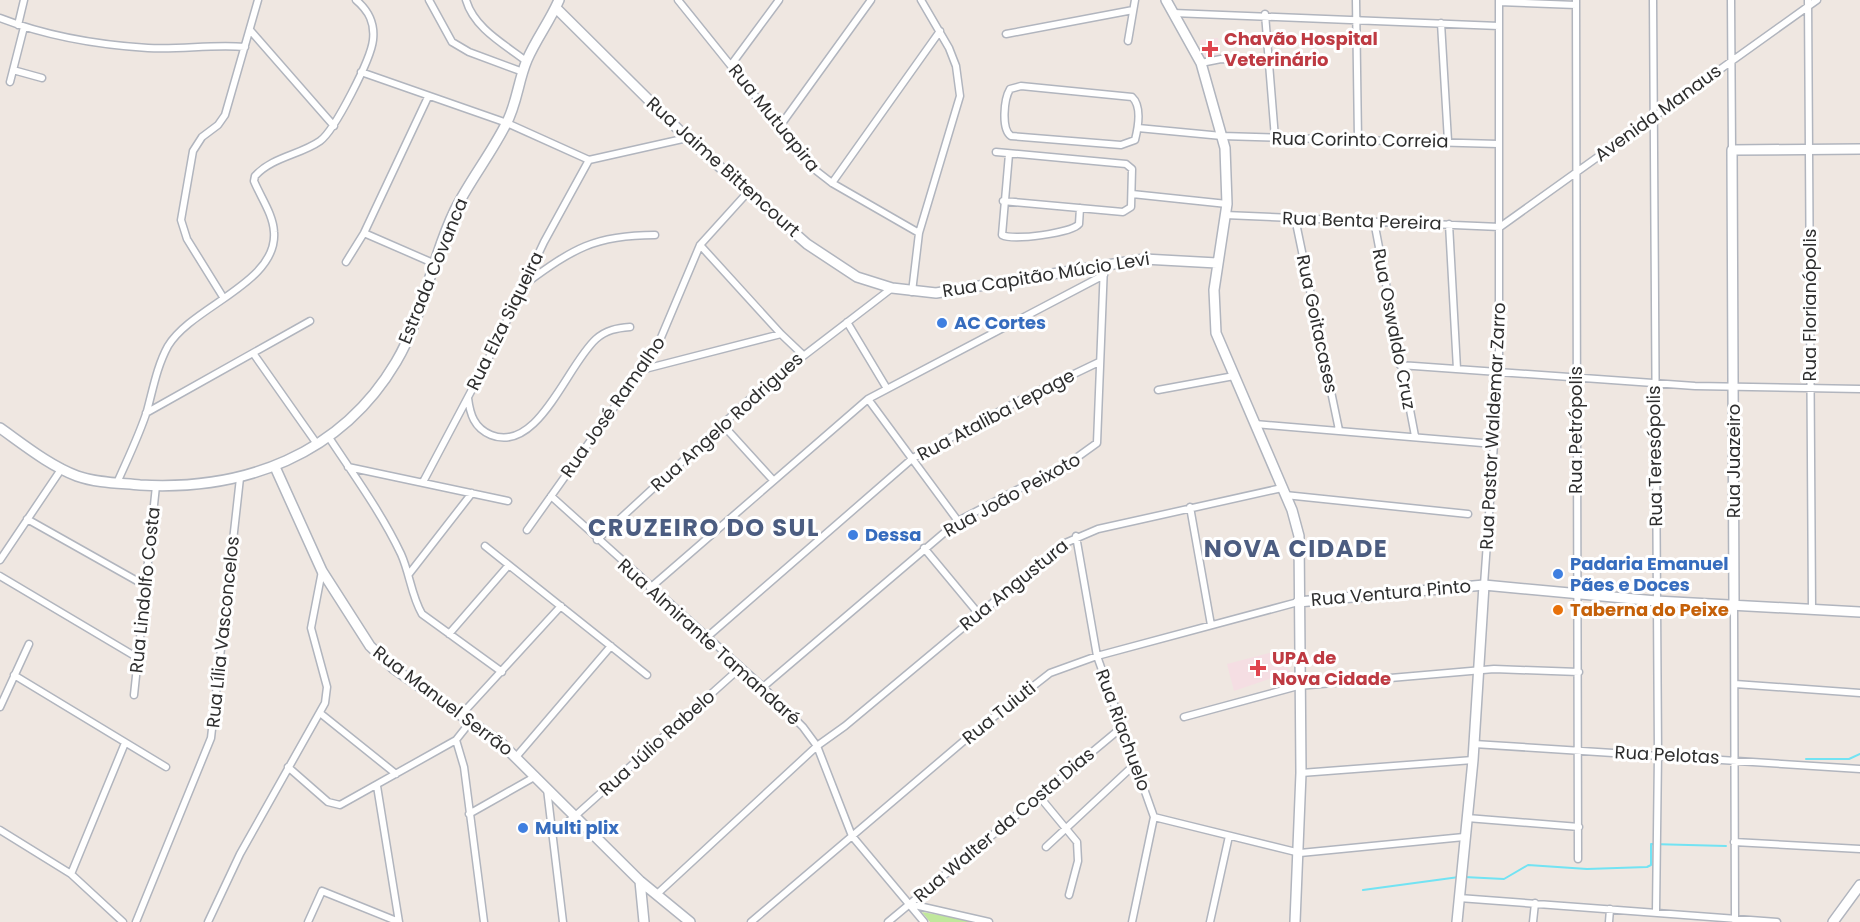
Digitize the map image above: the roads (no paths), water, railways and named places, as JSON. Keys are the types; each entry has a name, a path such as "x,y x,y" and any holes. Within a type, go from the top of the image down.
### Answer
{"street":[{"path":"10,82 24,0"},
{"path":"224,297 187,239 181,220 193,151 202,137 218,125 225,115 258,0"},
{"path":"117,483 146,413 160,365 169,346 189,322 260,269 272,250 274,232 272,220 254,181 255,176 275,162 319,142 334,126 361,72 373,42 373,32 370,14 356,0"},
{"path":"429,0 452,42 469,52 523,72"},
{"path":"466,0 472,16 479,24 526,62"},
{"path":"731,65 779,0"},
{"path":"780,126 870,0"},
{"path":"912,292 919,233 960,96 956,66 940,31 921,0"},
{"path":"1128,41 1135,0"},
{"path":"1166,0 1201,63 1222,136 1227,167 1227,204 1217,263 1214,300 1216,333 1284,491 1299,536 1298,686 1301,773 1300,853 1295,922"},
{"path":"1356,0 1358,140"},
{"name":"Rua Teresópolis","path":"1653,0 1658,754 1656,912"},
{"name":"Rua Juazeiro","path":"1731,0 1736,920"},
{"name":"Avenida Manaus","path":"1500,226 1655,117 1808,3 1817,0"},
{"name":"Rua Mutuapira","path":"680,1 814,169 832,183 919,233"},
{"path":"1499,1 1576,2"},
{"name":"Rua Pastor Waldemar Zarro","path":"1457,922 1473,760 1499,373 1499,1"},
{"name":"Rua Petrópolis","path":"1576,2 1578,859"},
{"name":"Rua Florianópolis","path":"1808,3 1812,609"},
{"name":"Estrada Covanca","path":"0,428 78,476 117,483 156,486 240,478 275,466 328,436 368,401 395,363 416,321 433,263 459,203 507,123 526,62 558,4"},
{"name":"Rua Jaime Bittencourt","path":"558,4 687,138 826,259 857,277 912,292"},
{"path":"1006,34 1133,10"},
{"path":"1173,13 1266,14 1499,27"},
{"path":"1266,14 1275,138"},
{"path":"0,18 21,26 86,40 150,48 224,45 245,47"},
{"path":"1441,23 1448,141"},
{"path":"250,30 334,126"},
{"path":"832,183 940,31"},
{"path":"1201,63 1221,59 1269,60"},
{"path":"12,72 42,78"},
{"path":"361,72 507,123 589,160 687,138"},
{"path":"1021,86 1132,97 1136,100 1138,128 1135,140 1127,145 1011,136 1007,134 1005,125 1007,95 1010,89 1021,86"},
{"path":"345,262 364,233 428,97"},
{"name":"Rua Corinto Correia","path":"1138,128 1222,136 1498,144"},
{"path":"1732,150 1860,149"},
{"path":"996,152 1126,164 1132,170 1131,207 1123,212 1003,201"},
{"path":"1009,153 1001,233 1008,238 1075,228 1079,224 1080,208"},
{"name":"Rua Elza Siqueira","path":"423,482 589,160"},
{"name":"Rua José Ramalho","path":"527,530 666,332 700,245 748,192"},
{"path":"1132,194 1227,204"},
{"name":"Rua Benta Pereira","path":"1225,215 1500,226"},
{"name":"Rua Goitacases","path":"1294,218 1339,430"},
{"name":"Rua Oswaldo Cruz","path":"1374,221 1415,436"},
{"path":"1449,224 1457,369"},
{"path":"364,233 433,263"},
{"path":"524,284 583,245 623,235 655,235"},
{"path":"700,245 802,354"},
{"name":"Rua Capitão Múcio Levi","path":"912,292 980,288 1104,270 1160,258 1217,263"},
{"path":"650,588 772,479 868,399 886,387 1104,270"},
{"name":"Rua João Peixoto","path":"763,687 958,521 1092,449 1099,435 1099,362 1104,270"},
{"name":"Rua Angelo Rodrigues","path":"597,540 722,424 802,354 892,288"},
{"path":"146,413 310,321"},
{"path":"847,322 886,387"},
{"path":"468,397 470,414 485,432 500,438 522,434 537,421 596,339 612,330 630,327"},
{"path":"640,370 781,334"},
{"path":"253,352 317,444"},
{"name":"Rua Ataliba Lepage","path":"706,638 913,458 1099,362"},
{"path":"1400,365 1576,379 1734,387 1860,389"},
{"path":"1158,390 1234,376"},
{"path":"868,399 958,521"},
{"path":"722,424 772,479"},
{"path":"1255,424 1494,444"},
{"path":"328,436 400,552 409,574 412,593 422,614 502,672"},
{"name":"Rua Manuel Serrão","path":"275,466 322,571 362,635 378,655 516,756 640,881 690,922"},
{"path":"348,466 508,501"},
{"path":"0,560 62,468"},
{"name":"Rua Lília Vasconcelos","path":"136,922 211,738 215,719 240,478"},
{"name":"Rua Lindolfo Costa","path":"134,695 156,486"},
{"name":"Rua Angustura","path":"656,895 817,746 845,726 1048,554 1076,536 1190,507 1284,491 1468,514"},
{"path":"409,574 472,493"},
{"name":"Rua Almirante Tamandaré","path":"550,496 763,687 803,727 817,746 852,837 924,922"},
{"path":"1190,507 1211,625"},
{"path":"27,519 146,586"},
{"name":"Rua Riachuelo","path":"1076,536 1097,656 1154,817"},
{"path":"485,546 647,675"},
{"path":"924,548 978,613"},
{"path":"449,634 508,566"},
{"path":"208,922 240,854 325,703 327,687 312,637 311,620 322,571"},
{"path":"0,576 138,658"},
{"name":"Rua Ventura Pinto","path":"1298,602 1484,585 1656,601 1860,612"},
{"name":"Rua Tuiuti","path":"751,922 1035,682 1061,667 1097,656 1298,602"},
{"path":"461,715 561,606"},
{"path":"0,706 29,644"},
{"path":"516,756 611,646"},
{"name":"Rua Júlio Rabelo","path":"552,834 574,817 740,668"},
{"path":"1184,717 1298,686 1478,670 1579,672"},
{"path":"14,675 166,767"},
{"path":"1735,684 1860,693"},
{"path":"320,713 396,774"},
{"path":"288,767 334,805 340,805 456,740 471,721"},
{"name":"Rua Walter da Costa Dias","path":"888,922 1121,728"},
{"path":"456,740 464,767 484,922"},
{"path":"71,874 125,743"},
{"name":"Rua Pelotas","path":"1474,744 1658,754 1860,769"},
{"path":"1301,773 1473,760"},
{"path":"1046,848 1134,765"},
{"path":"469,814 536,776"},
{"path":"377,786 399,922"},
{"path":"547,787 563,922"},
{"path":"1039,796 1077,842 1078,852 1069,895"},
{"path":"1132,922 1154,817 1300,853 1464,837"},
{"path":"1467,818 1579,827"},
{"path":"0,830 71,874 123,922"},
{"path":"1210,922 1229,836"},
{"path":"1734,842 1860,849"},
{"path":"640,881 644,922"},
{"path":"1833,922 1860,885"},
{"path":"308,922 322,891 399,922"},
{"path":"1459,898 1777,922"},
{"path":"1533,922 1534,903"},
{"path":"909,904 989,922"},
{"path":"1610,909 1610,922"}],"waterway":[{"path":"1806,759 1849,759 1860,754"},
{"path":"1464,877 1504,879 1528,865 1587,869 1647,867 1651,865 1651,844 1726,846"},
{"path":"1363,890 1459,877"}],"place":[{"name":"Chavão Hospital Veterinário","path":"1210,49"},
{"name":"AC Cortes","path":"942,323"},
{"name":"Dessa","path":"853,535"},
{"name":"Padaria Emanuel Pães e Doces","path":"1558,574"},
{"name":"Taberna do Peixe","path":"1558,610"},
{"name":"UPA de Nova Cidade","path":"1258,668"},
{"name":"Multi plix","path":"523,828"}],"district":[{"name":"CRUZEIRO DO SUL","path":"704,528"},
{"name":"NOVA CIDADE","path":"1296,549"}]}
